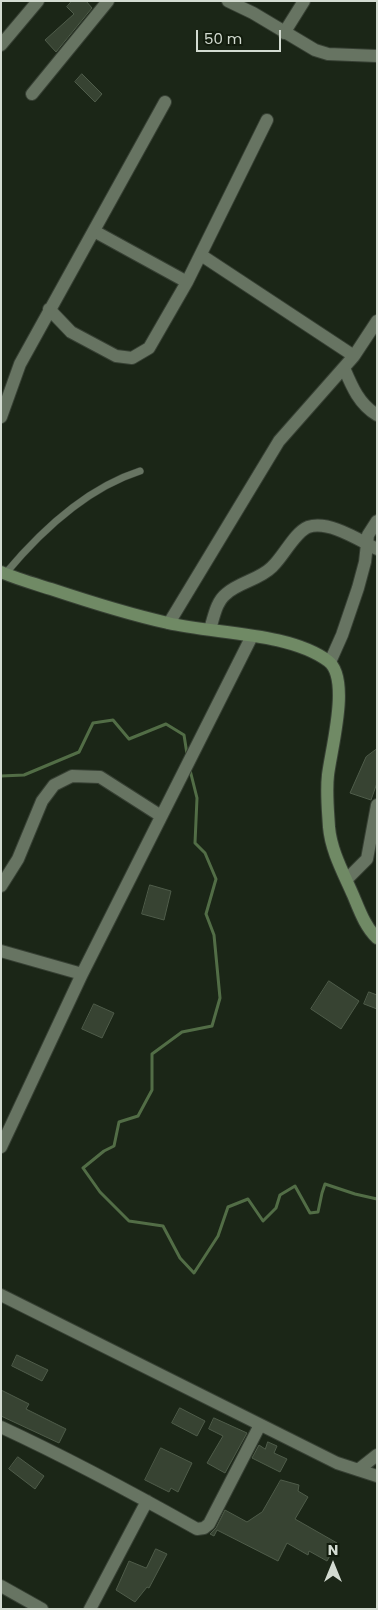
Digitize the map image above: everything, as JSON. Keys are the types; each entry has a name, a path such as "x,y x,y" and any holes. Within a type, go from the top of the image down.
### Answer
{"street":[{"path":"1,45 38,1"},
{"path":"32,94 108,1"},
{"path":"228,1 253,13 315,50 328,54 377,56"},
{"path":"284,33 304,1"},
{"path":"1,417 20,364 165,102"},
{"path":"50,309 71,332 116,356 132,358 149,348 187,282 267,120"},
{"path":"94,231 187,282"},
{"path":"200,255 354,356"},
{"path":"169,623 279,441 354,356 377,321"},
{"path":"344,368 358,400 377,415"},
{"path":"330,662 342,635 358,588 364,562 371,546 371,528 377,521"},
{"path":"210,629 220,600 226,593 262,576 282,557 298,533 309,527 325,527 347,533 371,546"},
{"path":"3,573 90,602 169,623 287,643 330,662 338,678 340,694 328,776 329,830 338,858 362,915 372,934 377,938"},
{"path":"1,1147 6,1124 252,636"},
{"path":"1,886 18,858 42,801 54,785 72,776 100,776 161,816"},
{"path":"347,879 367,859 377,805"},
{"path":"1,952 82,974"},
{"path":"1,1295 337,1463 377,1476"},
{"path":"1,1427 50,1450 197,1529 204,1528 209,1524 260,1425"},
{"path":"358,1470 377,1454"},
{"path":"90,1609 147,1501"},
{"path":"1,1586 42,1609"}],"lane":[{"path":"3,573 29,546 75,506 121,477 140,471"}],"building":[{"path":"72,1 86,1 92,8 56,52 45,40 74,14 67,7"},
{"path":"82,74 102,94 95,102 75,82"},
{"path":"377,749 377,783 371,800 350,793 366,757"},
{"path":"150,885 171,891 164,920 142,914"},
{"path":"329,981 359,1001 341,1029 311,1009"},
{"path":"369,992 377,995 377,1009 364,1004"},
{"path":"94,1004 114,1013 102,1038 82,1029"},
{"path":"17,1355 48,1370 42,1381 12,1366"},
{"path":"1,1390 29,1404 26,1409 66,1429 59,1443 1,1416"},
{"path":"180,1408 205,1421 197,1436 172,1423"},
{"path":"214,1418 247,1433 225,1473 207,1463 223,1436 209,1429"},
{"path":"268,1442 277,1446 274,1453 287,1459 280,1472 252,1458 259,1445 265,1449"},
{"path":"161,1448 192,1463 178,1492 171,1488 169,1492 145,1480"},
{"path":"18,1457 44,1476 35,1489 9,1469"},
{"path":"281,1480 299,1485 298,1491 308,1497 295,1519 337,1543 327,1561 309,1551 308,1555 287,1543 278,1561 217,1530 214,1536 210,1534 216,1528 225,1510 247,1522 262,1512"},
{"path":"156,1549 167,1554 149,1588 147,1587 135,1602 116,1590 129,1561 146,1568"}],"waterway":[{"path":"1,776 24,775 79,752 93,723 113,720 129,739 166,724 184,735 187,754"},
{"path":"190,770 197,798 195,843 205,853 216,879 206,914 214,935 220,998 212,1026 182,1032 152,1054 152,1090 138,1116 119,1122 114,1146 104,1151 83,1168 100,1192 129,1221 163,1226 180,1258 194,1273 218,1236 228,1207 248,1199 263,1221 276,1208 280,1195 295,1186 310,1213 318,1212 325,1184 377,1199"}]}
